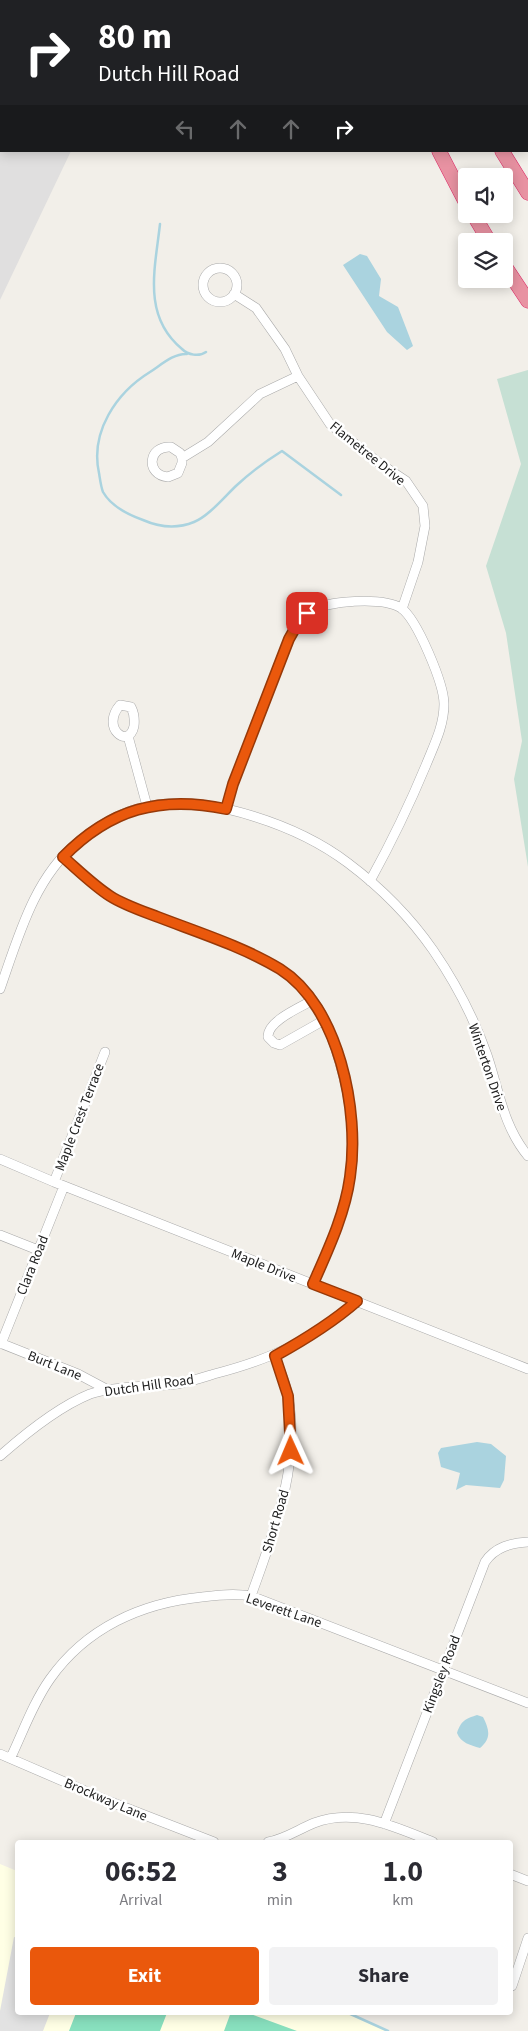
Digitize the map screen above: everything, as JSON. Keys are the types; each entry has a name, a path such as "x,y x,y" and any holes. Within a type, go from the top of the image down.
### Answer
{"highway":[{"path":"440,152 458,188"},
{"path":"503,152 528,193"},
{"path":"513,278 528,301"}],"street":[{"name":"Flametree Drive","path":"234,294 256,308 285,349 298,376 330,424 379,463 406,480 423,506 425,526 418,562 402,609"},
{"path":"182,458 208,442 260,394 298,376"},
{"path":"226,809 233,784 289,639 298,623 307,613 318,606 335,603 387,603 402,609 408,614 426,648 440,681 444,702 443,721 409,808 370,881"},
{"path":"128,736 147,806"},
{"name":"Winterton Drive","path":"0,989 37,895 46,879 76,843 102,825 135,809 147,806 186,803 226,809 285,829 322,846 347,862 370,881 409,919 454,983 478,1031 511,1132 528,1156"},
{"path":"63,857 109,896 129,906 211,938 279,969 299,984 313,1000 326,1022 343,1074 350,1109 354,1147 344,1208 313,1284"},
{"path":"313,1000 276,1022 269,1029 268,1036 274,1043 280,1044 326,1022"},
{"name":"Maple Crest Terrace","path":"54,1182 105,1052"},
{"name":"Maple Drive","path":"0,1159 528,1369"},
{"name":"Clara Road","path":"1,1343 64,1186"},
{"path":"0,1235 38,1250"},
{"name":"Dutch Hill Road","path":"0,1456 45,1421 74,1402 92,1394 108,1390 179,1383 246,1366 275,1356 303,1341 341,1316 357,1301"},
{"name":"Burt Lane","path":"1,1343 78,1374 108,1390"},
{"name":"Short Road","path":"251,1596 276,1526 287,1480 291,1451 288,1396 275,1356"},
{"name":"Kingsley Road","path":"384,1824 484,1562 494,1551 517,1542 528,1542"},
{"name":"Leverett Lane","path":"11,1757 50,1680 75,1651 106,1626 128,1614 143,1609 182,1599 220,1595 251,1596 528,1704"},
{"name":"Brockway Lane","path":"0,1754 11,1757 111,1802 209,1840"},
{"path":"276,1840 328,1818 351,1816 384,1824 428,1840"},
{"path":"513,1875 528,1881"},
{"path":"513,1983 528,1938"}],"shaded area":[{"path":"0,152 71,152 0,300"},
{"path":"528,370 528,867 514,779 522,741 506,633 486,566 521,464 497,379"},
{"path":"0,1864 15,1870 15,2015 353,2015 388,2031 0,2031"},
{"path":"14,1937 15,2015 49,2015 43,2031 0,2031 0,2011"}],"green space":[{"path":"75,2015 166,2015 160,2031 69,2031"},
{"path":"230,2015 253,2015 297,2031 224,2031"}],"water":[{"path":"360,254 367,256 381,279 379,296 398,307 413,346 407,350 387,332 343,265"},
{"path":"477,1442 491,1444 506,1456 504,1480 500,1488 466,1485 456,1490 460,1473 441,1467 438,1453 441,1448"},
{"path":"477,1715 483,1717 488,1733 486,1741 480,1748 469,1745 457,1733 464,1721"}],"waterway":[{"path":"160,224 154,291 156,307 161,322 169,336 184,351 197,355 206,352"},
{"path":"187,354 172,357 138,381 126,391 108,415 98,443 97,458 102,490 115,506 126,513 155,524 168,526 188,524 200,519 237,485 282,451 341,495"},
{"path":"353,2015 388,2031"}],"route":[{"path":"291,1451 288,1396 275,1356 303,1341 341,1316 357,1301 313,1284 344,1208 354,1147 350,1109 341,1066 326,1022 313,1000 299,984 279,969 253,956 129,906 109,896 63,857 76,843 102,825 135,809 160,804 186,803 210,805 226,809 233,784 289,639 298,623 307,613"}]}
